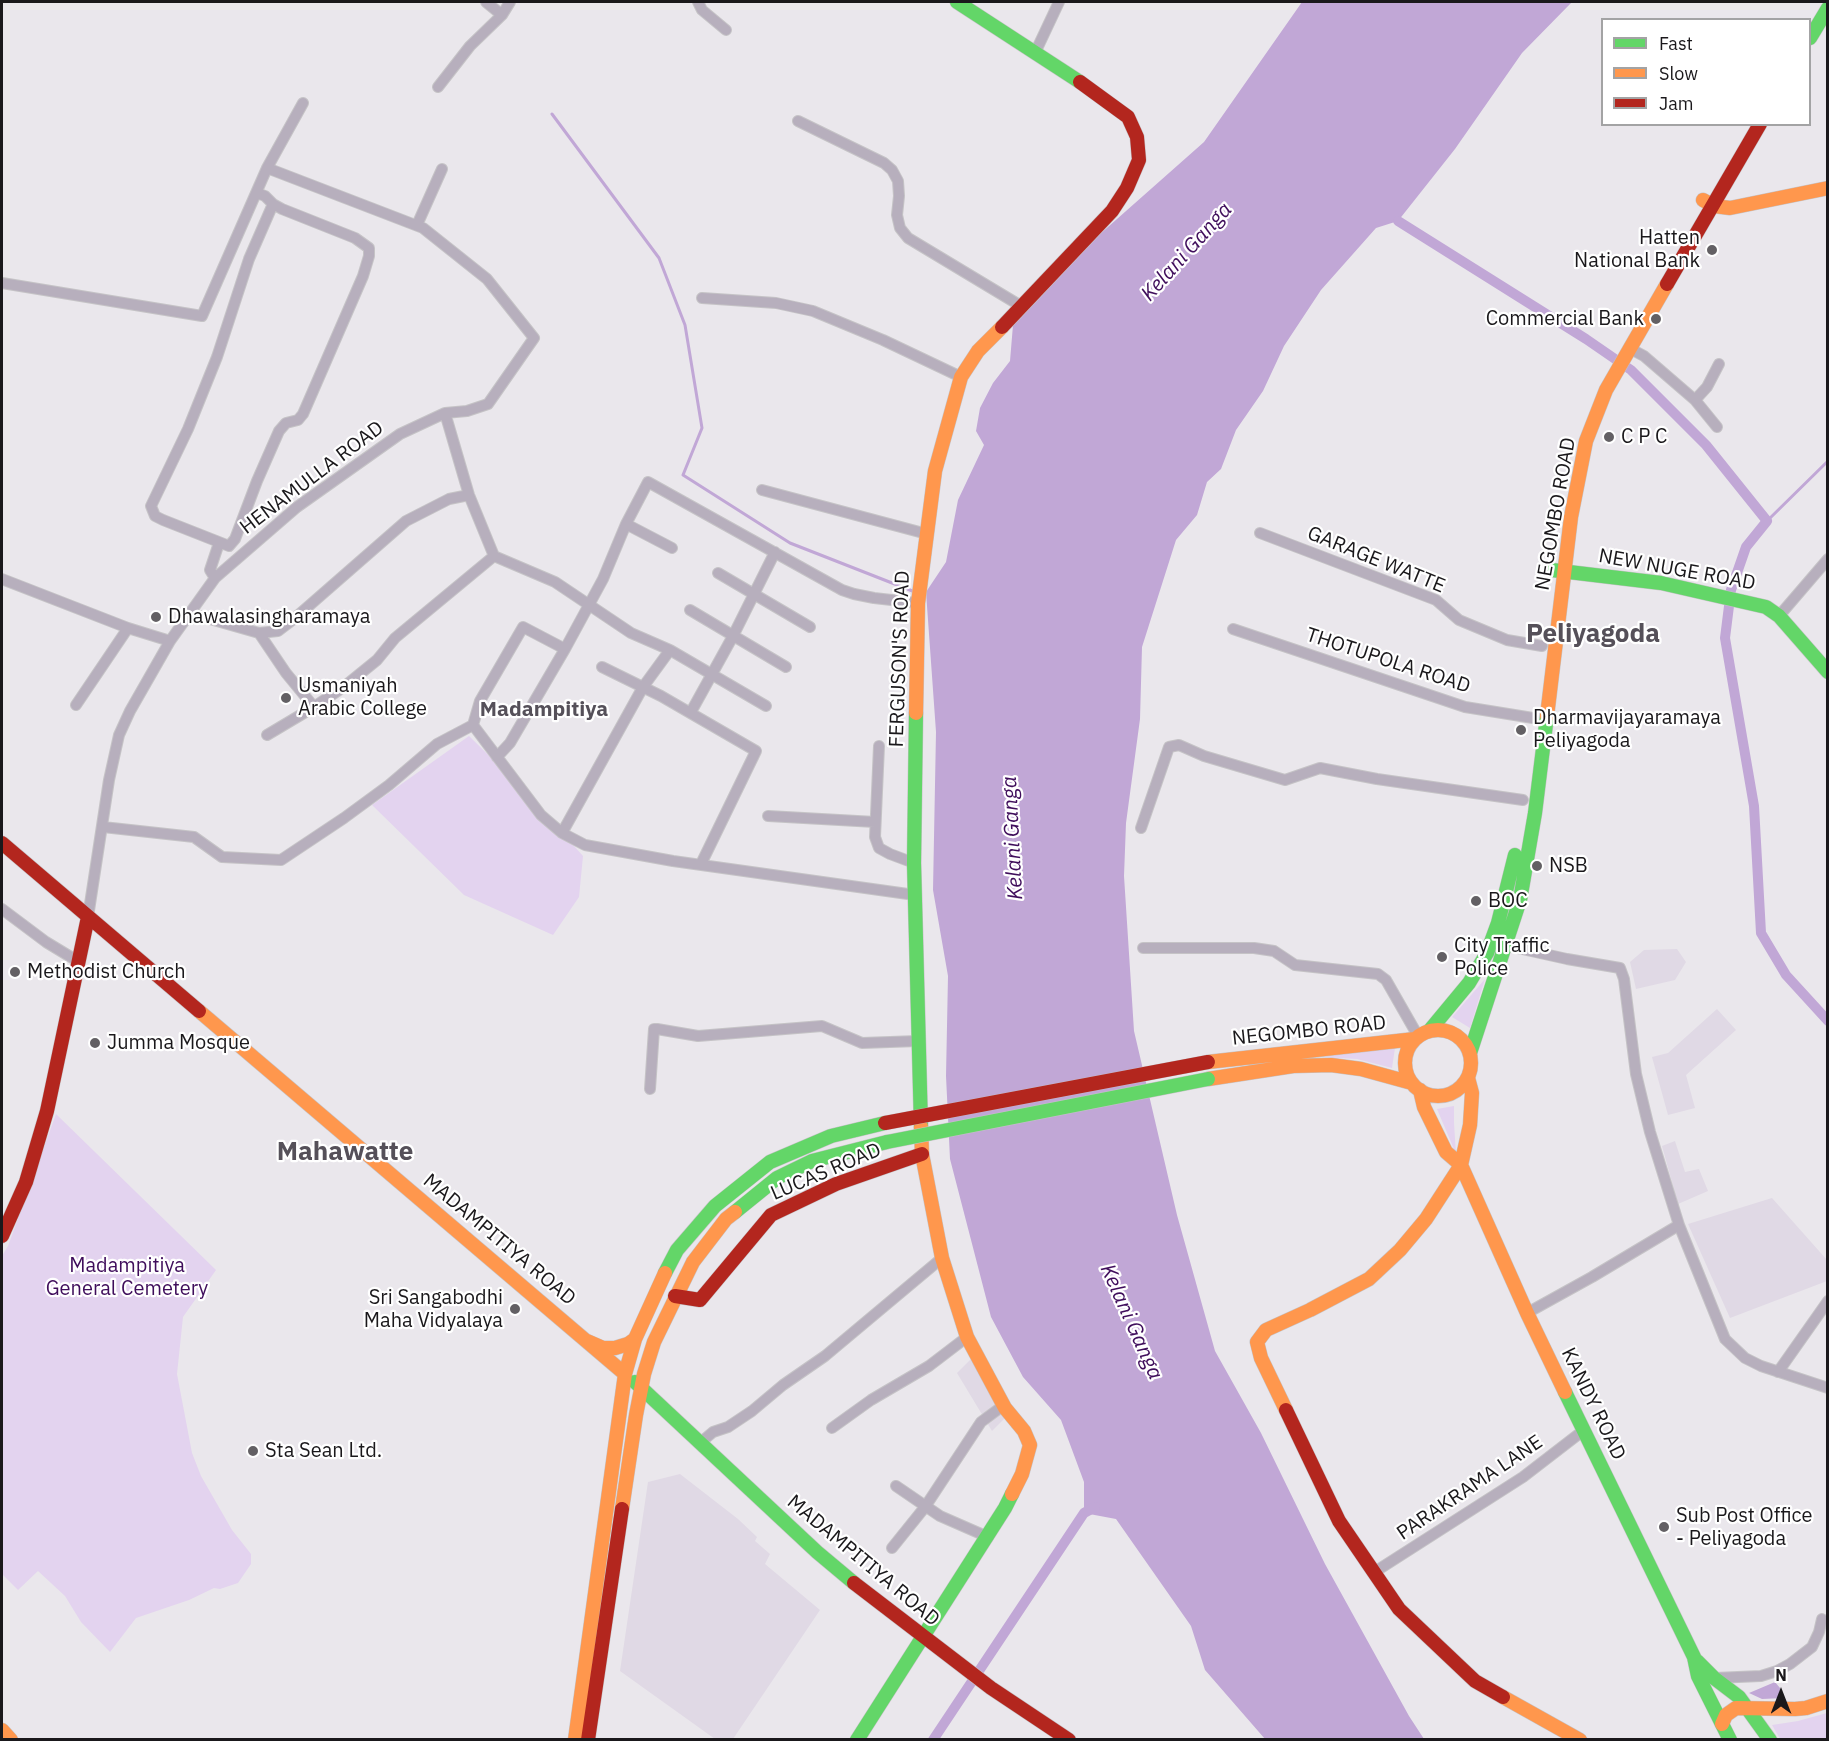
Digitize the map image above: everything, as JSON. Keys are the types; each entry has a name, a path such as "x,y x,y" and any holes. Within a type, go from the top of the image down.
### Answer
{"main road":[{"name":"FERGUSON'S ROAD","path":"957,2 1070,75 1128,117 1137,137 1138,160 1127,188 1112,211 978,351 961,377 935,471 918,603 914,863 922,1154 942,1258 967,1337 1004,1405 1029,1440 1028,1458 1023,1474 988,1537"},
{"path":"1809,18 1818,2"},
{"path":"1811,35 1827,8"},
{"name":"NEGOMBO ROAD","path":"1709,203 1746,126"},
{"name":"NEGOMBO ROAD","path":"1470,1053 1520,900 1535,813 1558,571 1559,512 1572,449 1592,393 1624,348 1709,203 1759,126"},
{"path":"1709,203 1730,208 1827,188"},
{"name":"NEGOMBO ROAD","path":"575,1740 625,1374 645,1313 677,1250 714,1206 770,1162 831,1136 885,1123 1208,1062 1421,1035 1469,983 1490,946 1498,923 1508,884 1523,800 1542,646 1558,571"},
{"name":"NEW NUGE ROAD","path":"1558,571 1661,583 1753,602 1779,616 1827,672"},
{"name":"MADAMPITIYA ROAD","path":"2,843 625,1374 817,1552 879,1604 967,1671 1069,1740"},
{"path":"2,1236 26,1182 47,1111 88,917"},
{"path":"1440,1029 1455,1034 1466,1044 1472,1066 1467,1078 1457,1090 1447,1095 1435,1096 1416,1087 1405,1070 1405,1060 1407,1051 1421,1035 1440,1029"},
{"name":"NEGOMBO ROAD","path":"588,1740 636,1415 654,1342 693,1262 726,1219 777,1178 829,1155 887,1142 1209,1079 1293,1066 1331,1065 1376,1072 1416,1087"},
{"path":"1467,1078 1472,1093 1470,1125 1461,1165 1426,1219 1400,1250 1369,1279 1266,1330 1257,1342 1261,1358 1339,1521 1399,1609 1475,1681 1580,1740"},
{"name":"KANDY ROAD","path":"1416,1087 1446,1152 1461,1165 1527,1313 1694,1657 1698,1676 1724,1732 1730,1739"},
{"name":"LUCAS ROAD","path":"675,1296 700,1300 771,1215 836,1184 922,1154"},
{"path":"587,1341 603,1347 615,1348 635,1339"},
{"path":"636,1415 649,1405 661,1406"},
{"path":"857,1740 988,1537"},
{"name":"KANDY ROAD","path":"1694,1657 1714,1678 1738,1697 1756,1717 1770,1740"},
{"path":"1722,1724 1731,1711 1747,1707 1795,1709 1827,1701"},
{"path":"1752,1740 1760,1729 1760,1724"},
{"path":"2,1730 11,1740"}],"street":[{"path":"486,2 502,15"},
{"path":"438,87 470,46 502,15 510,2"},
{"path":"698,2 702,10 726,30"},
{"path":"1035,52 1059,2"},
{"path":"2,283 202,316 267,168 303,103"},
{"path":"798,121 873,158 892,170 898,181 897,214 900,228 908,238 1021,306"},
{"path":"267,168 417,225 442,169"},
{"path":"257,193 265,196 273,204 355,238 369,248 369,256 363,276 303,414 298,420 286,423 279,431 233,543 229,546 155,516 151,506 188,429 217,357 249,259 273,204"},
{"name":"HENAMULLA ROAD","path":"88,917 119,735 170,641 215,578 297,507 400,434 445,413 467,411 488,404 534,338 487,279 417,225"},
{"path":"702,298 776,303 813,311 883,340 961,377"},
{"path":"1624,348 1644,356 1695,400 1717,427"},
{"path":"1695,400 1707,387 1719,364"},
{"path":"445,413 469,495 494,556 555,582 631,633 670,650 766,706"},
{"path":"497,757 510,743 565,649 603,579 626,524 648,482 854,594 918,603"},
{"path":"762,490 927,534"},
{"path":"189,613 259,633 278,631 406,521 449,499 469,495"},
{"path":"626,524 672,548"},
{"name":"GARAGE WATTE","path":"1260,533 1436,600 1459,620 1507,640 1542,646"},
{"path":"215,578 210,570 219,543"},
{"path":"691,712 733,636 775,552"},
{"path":"267,735 345,686 377,660 395,638 494,556"},
{"path":"1779,616 1827,559"},
{"path":"718,573 810,627"},
{"path":"2,579 128,628 170,641"},
{"path":"690,610 786,667"},
{"path":"103,827 194,837 222,857 281,860 389,785 436,744 473,725 480,701 523,627 565,649"},
{"path":"76,705 128,628"},
{"name":"THOTUPOLA ROAD","path":"1233,629 1465,706 1533,718"},
{"path":"259,633 286,673 314,707"},
{"path":"562,833 643,687 670,650"},
{"path":"602,667 691,712 756,751 701,864"},
{"path":"473,725 541,815 562,833 585,845 915,895"},
{"path":"1141,828 1169,747 1179,745 1204,756 1285,780 1320,768 1400,783 1523,800"},
{"path":"879,746 874,837 879,848 914,863"},
{"path":"768,816 875,822"},
{"path":"2,909 46,942 78,962"},
{"path":"1504,945 1620,968 1624,979 1636,1074 1650,1132 1679,1226 1725,1339 1745,1358 1778,1372 1827,1388"},
{"path":"1143,948 1254,948 1274,951 1295,965 1378,974 1386,980 1421,1035"},
{"path":"650,1089 654,1029 698,1036 822,1026 862,1042 918,1041"},
{"path":"1527,1313 1679,1226"},
{"path":"700,1443 713,1432 728,1427 752,1411 783,1385 825,1356 942,1258"},
{"path":"1778,1372 1827,1301"},
{"path":"832,1428 871,1400 929,1366 967,1337"},
{"path":"892,1548 925,1507 981,1422 1004,1405"},
{"name":"PARAKRAMA LANE","path":"1373,1573 1523,1477 1584,1430"},
{"path":"896,1486 940,1516 988,1537"},
{"path":"1714,1678 1761,1676 1790,1664 1812,1647 1822,1619"}],"shaded area":[{"path":"1677,949 1686,962 1675,980 1636,989 1630,962 1644,950"},
{"path":"1717,1009 1736,1030 1686,1075 1695,1108 1668,1115 1652,1057 1668,1053"},
{"path":"1675,1141 1685,1172 1699,1169 1708,1191 1678,1204 1662,1146"},
{"path":"1772,1198 1827,1260 1827,1281 1730,1318 1688,1224"},
{"path":"978,1352 1010,1413 992,1431 957,1373"},
{"path":"680,1474 738,1519 757,1537 755,1541 770,1554 765,1564 820,1610 733,1739 715,1739 620,1671 648,1482"}],"green space":[{"path":"469,736 522,788 583,856 579,897 553,935 464,895 372,805"},
{"path":"1485,979 1470,1028 1452,1017"},
{"path":"1395,1048 1392,1068 1357,1059 1321,1057"},
{"path":"1454,1106 1454,1123 1456,1154 1437,1109"},
{"name":"Madampitiya General Cemetery","path":"56,1114 216,1270 183,1317 177,1374 192,1453 201,1476 232,1530 251,1554 251,1564 238,1583 220,1589 214,1588 189,1600 136,1618 110,1652 81,1622 65,1596 38,1571 18,1590 2,1574 2,1256 8,1246"},
{"path":"1827,1713 1827,1739 1780,1739 1772,1725 1798,1721"}],"water":[{"name":"Kelani Ganga","path":"1302,2 1572,2 1522,53 1455,149 1398,221 1376,228 1321,290 1284,346 1263,391 1236,430 1221,469 1207,482 1197,515 1176,540 1142,647 1140,719 1126,823 1124,876 1134,1031 1177,1215 1215,1351 1261,1433 1325,1564 1424,1739 1265,1739 1205,1670 1191,1626 1116,1519 1084,1513 1084,1482 1061,1420 1023,1377 991,1317 950,1159 946,1076 948,976 933,890 936,732 926,592 946,562 958,500 984,445 976,431 980,408 993,383 1010,361 1013,325 1065,265 1204,142"},
{"path":"1775,1682 1784,1698 1762,1699 1749,1693"}],"waterway":[{"path":"552,114 659,258 685,325 702,428 683,475 790,543 915,592"},
{"path":"1398,221 1586,339 1631,370 1706,445 1767,521 1746,547 1731,590 1725,638 1754,806 1761,933 1786,975 1828,1021"},
{"path":"1767,521 1828,461"},
{"path":"933,1740 1084,1513 1095,1507"}],"traffic: fast":[{"path":"957,2 1080,82"},
{"path":"1811,36 1828,8"},
{"path":"1552,570 1661,583 1766,607 1779,616 1828,672"},
{"path":"916,713 914,863 921,1127"},
{"path":"1470,1053 1520,900 1535,813 1547,716"},
{"path":"1430,1030 1469,983 1487,953 1498,923 1515,855"},
{"path":"887,1142 1208,1079"},
{"path":"665,1273 677,1250 715,1206 770,1162 831,1136 885,1123"},
{"path":"735,1212 777,1178 812,1161 887,1142"},
{"path":"635,1382 817,1552 854,1583"},
{"path":"1565,1392 1694,1657 1698,1676 1730,1740"},
{"path":"857,1740 1012,1494"},
{"path":"1697,1661 1714,1678 1739,1697 1770,1740"}],"traffic: slow":[{"path":"1703,200 1714,206 1730,208 1828,188"},
{"path":"1547,716 1571,517 1586,441 1606,390 1667,284"},
{"path":"916,713 918,603 935,471 961,377 978,351 1002,327"},
{"path":"199,1011 625,1374"},
{"path":"1431,1030 1445,1030 1457,1035 1466,1044 1471,1063 1469,1076 1462,1087 1445,1096 1431,1096 1419,1091 1410,1082 1405,1070 1405,1056 1410,1044 1419,1035 1431,1030"},
{"path":"1208,1062 1415,1039"},
{"path":"1208,1079 1293,1066 1331,1065 1361,1069 1412,1083"},
{"path":"1461,1165 1470,1125 1472,1093 1468,1078"},
{"path":"1420,1090 1424,1107 1446,1152 1461,1165 1565,1392"},
{"path":"921,1127 922,1154 942,1258 967,1337 1005,1408 1024,1431 1030,1445 1022,1474 1012,1494"},
{"path":"1286,1410 1261,1358 1257,1342 1266,1330 1369,1279 1400,1250 1426,1219 1461,1165"},
{"path":"622,1509 636,1415 644,1374 654,1342 693,1262 726,1219 735,1212"},
{"path":"575,1740 625,1374 635,1339 665,1273"},
{"path":"587,1341 603,1348 615,1348 635,1339"},
{"path":"1503,1697 1580,1740"},
{"path":"1722,1724 1726,1715 1736,1708 1795,1709 1828,1701"},
{"path":"2,1730 11,1740"}],"traffic: jam":[{"path":"1002,327 1112,211 1127,188 1139,160 1137,137 1128,117 1080,82"},
{"path":"1667,284 1759,126"},
{"path":"2,843 199,1011"},
{"path":"2,1236 26,1182 47,1111 88,917"},
{"path":"885,1123 1208,1062"},
{"path":"675,1296 700,1300 771,1215 836,1184 922,1154"},
{"path":"1286,1410 1339,1521 1399,1609 1475,1681 1503,1697"},
{"path":"588,1740 622,1509"},
{"path":"854,1583 991,1688 1069,1740"}],"place":[{"name":"Hatten National Bank","path":"1712,250"},
{"name":"Commercial Bank","path":"1656,319"},
{"name":"C P C","path":"1609,437"},
{"name":"Dhawalasingharamaya","path":"156,617"},
{"name":"Usmaniyah Arabic College","path":"286,698"},
{"name":"Dharmavijayaramaya Peliyagoda","path":"1521,730"},
{"name":"NSB","path":"1537,866"},
{"name":"BOC","path":"1476,901"},
{"name":"City Traffic Police","path":"1442,957"},
{"name":"Methodist Church","path":"15,972"},
{"name":"Jumma Mosque","path":"95,1043"},
{"name":"Sri Sangabodhi Maha Vidyalaya","path":"515,1309"},
{"name":"Sta Sean Ltd.","path":"253,1451"},
{"name":"Sub Post Office - Peliyagoda","path":"1664,1527"}],"district":[{"name":"Peliyagoda","path":"1593,634"},
{"name":"Madampitiya","path":"544,710"},
{"name":"Mahawatte","path":"345,1152"}]}
